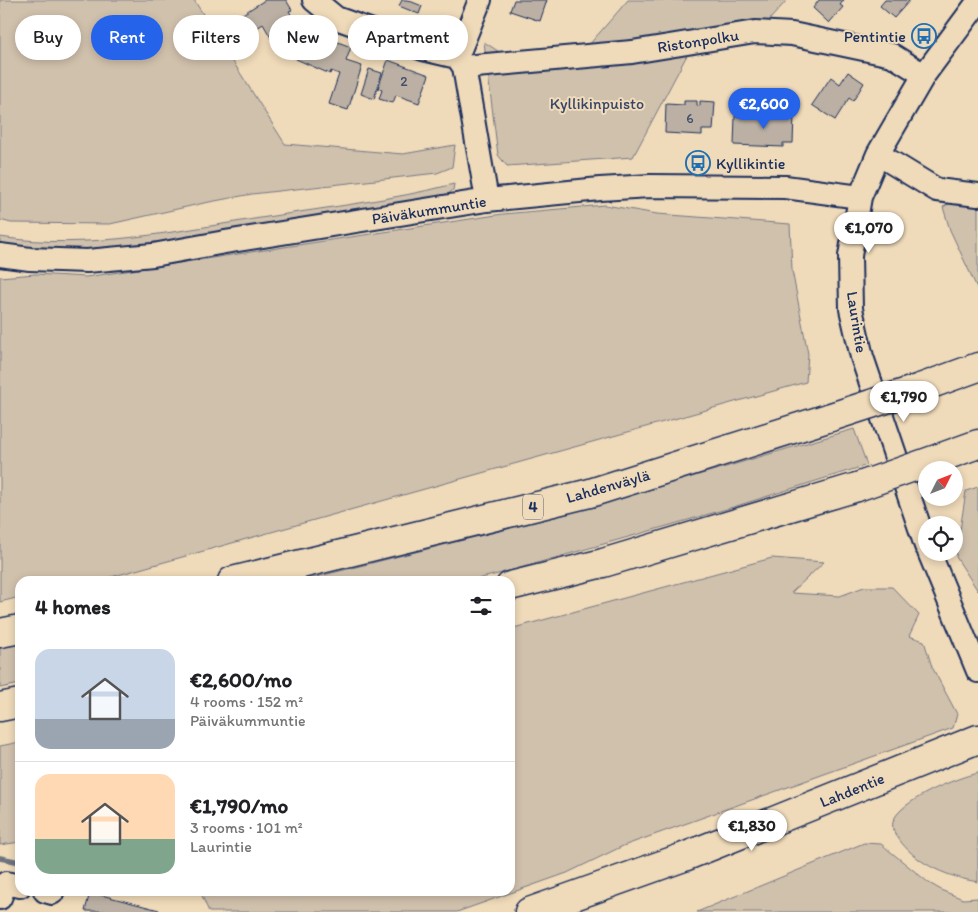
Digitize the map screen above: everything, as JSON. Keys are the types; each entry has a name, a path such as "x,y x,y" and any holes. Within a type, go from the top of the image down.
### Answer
{"main road":[{"name":"Lahdenväylä","path":"252,576 590,493 831,417 978,367"},
{"path":"515,585 603,563 857,486 978,444"},
{"path":"0,633 15,630"},
{"path":"0,707 15,704"},
{"name":"Lahdentie","path":"529,912 684,857 968,743"}],"street":[{"name":"Ristonpolku","path":"314,0 336,18 461,62 632,52 755,32 792,34 892,56 924,75"},
{"path":"480,0 461,62 487,200"},
{"name":"Laurintie","path":"918,522 862,357 851,309 850,256 860,197 878,154 924,75 978,2"},
{"path":"878,154 937,190 978,195"},
{"name":"Päiväkummuntie","path":"0,255 30,259 87,261 152,255 487,200 650,186 785,187 860,197"},
{"path":"933,561 978,671"}],"green space":[{"path":"0,0 194,0 203,15 173,15 173,60 232,60 285,144 403,154 455,145 452,167 437,173 252,194 110,224 11,223 0,220"},
{"name":"Kyllikinpuisto","path":"628,0 787,0 749,43 687,55 633,157 507,166 498,155 484,42 504,55 588,46"},
{"path":"454,184 453,190 448,194 339,214 144,244 87,249 29,248 0,245 0,237 33,241 67,242 167,233 384,199"},
{"path":"966,195 978,195 978,290 950,230 943,207"},
{"path":"605,205 657,214 790,224 792,270 808,354 806,382 115,576 15,576 15,598 0,602 0,277 35,274 86,277 503,214"},
{"path":"854,429 867,465 730,508 490,576 320,576 563,515"},
{"path":"978,487 978,591 959,561 963,561 962,516 966,491"},
{"path":"772,558 824,562 791,593 840,596 864,587 892,587 919,615 909,636 924,641 932,667 957,714 953,728 623,846 567,873 515,891 515,628"},
{"path":"15,645 15,685 0,688 0,648"},
{"path":"15,743 15,843 0,845 0,746"},
{"path":"978,773 978,882 956,877 936,869 917,858 895,833 893,822 897,814 917,798 957,779"},
{"path":"864,843 881,844 929,883 943,891 963,899 978,898 978,912 697,912"},
{"path":"202,896 502,896 457,912 209,912"}],"building":[{"path":"265,0 286,0 292,10 289,11 291,15 269,15 269,34 263,24 259,27 259,15 241,15"},
{"path":"402,0 422,6 419,14 399,6"},
{"path":"514,0 547,0 540,21 510,11"},
{"path":"819,0 844,0 840,5 843,7 829,23 813,8"},
{"path":"885,0 910,0 894,18 880,6"},
{"path":"338,42 348,46 346,61 362,66 348,110 329,104 339,74 331,71 330,74 298,60 338,60"},
{"path":"388,60 429,75 419,103 396,95 393,103 379,99 382,90 378,88"},
{"path":"369,69 382,73 374,99 361,94"},
{"path":"848,72 864,83 853,101 849,98 835,120 812,105 831,77 840,84"},
{"path":"684,101 697,101 697,105 700,106 700,101 715,102 713,130 702,130 702,135 665,133 666,104 684,105"},
{"path":"745,112 759,112 759,117 766,117 766,114 794,115 793,143 783,143 783,147 734,145 735,116 745,117"},
{"path":"89,896 105,896 159,910 158,912 85,911"}],"waterway":[{"path":"0,858 15,861"}],"place":[{"name":"Pentintie","path":"924,36"},
{"name":"Kyllikintie","path":"698,163"}]}
